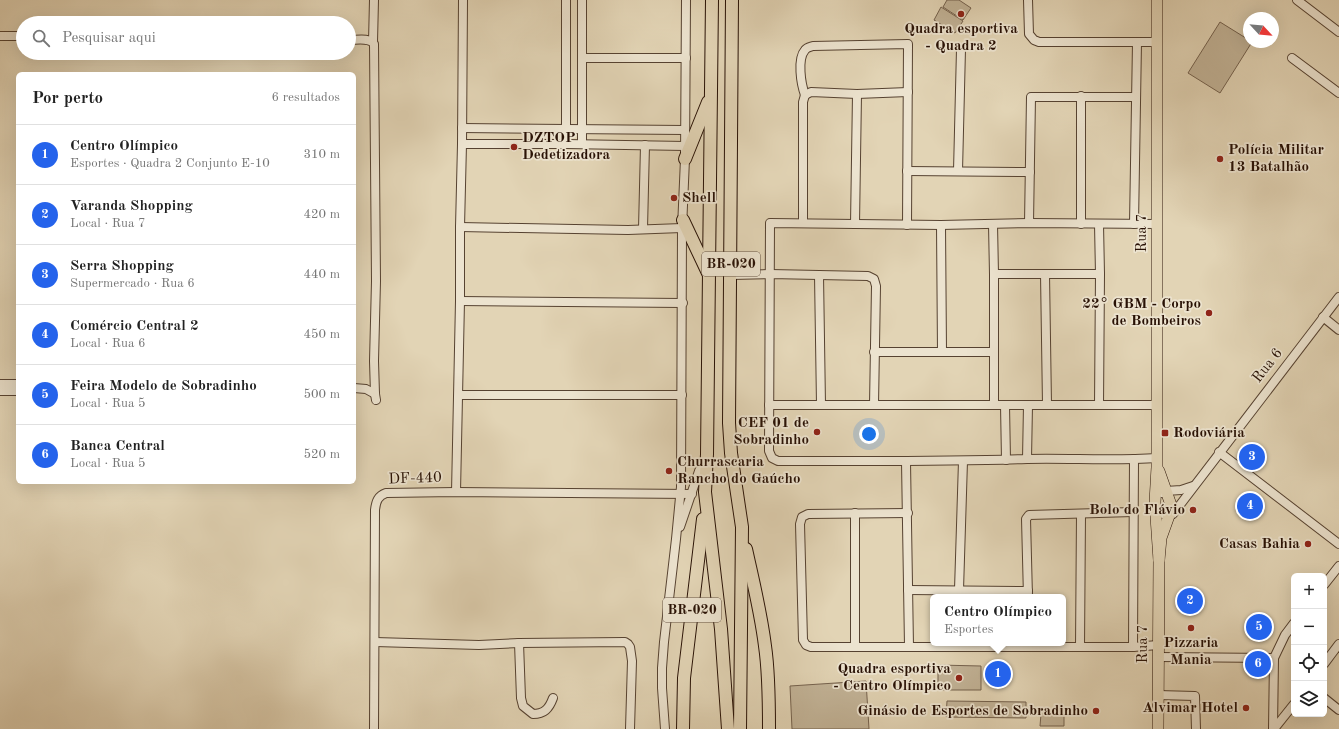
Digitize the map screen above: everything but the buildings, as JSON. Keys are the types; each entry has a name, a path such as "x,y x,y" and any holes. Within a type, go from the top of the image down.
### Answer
{"highway":[{"name":"BR-020","path":"683,729 684,678 698,561 707,454 712,0"},
{"name":"BR-020","path":"732,0 731,453 742,527 766,647 769,729"},
{"path":"685,159 711,96"},
{"path":"682,224 709,276"},
{"name":"BR-020","path":"705,492 721,629 728,729"},
{"name":"BR-020","path":"740,729 742,527"}],"main road":[{"name":"Rua 7","path":"1157,0 1157,462 1155,505 1159,560"},
{"name":"Rua 7","path":"1157,462 1170,505 1169,516 1161,538 1159,560 1158,729"}],"street":[{"path":"356,388 366,389 376,397 376,188 373,42 374,0"},
{"path":"456,492 459,394 463,0"},
{"path":"566,0 566,144"},
{"path":"582,0 582,144"},
{"path":"665,729 662,668 680,494 683,303 682,224 685,159 686,0"},
{"path":"1028,0 1029,34 1034,40 1039,42 1157,42"},
{"path":"1297,0 1339,32"},
{"path":"0,36 16,36"},
{"path":"356,40 368,40 373,42"},
{"path":"1134,224 1137,42"},
{"path":"803,223 803,102 805,95 801,82 802,54 806,48 813,46 908,44 907,225"},
{"path":"958,171 961,49"},
{"path":"582,58 686,58"},
{"path":"1292,58 1339,93"},
{"path":"805,95 811,92 857,94 908,92"},
{"path":"855,224 857,94"},
{"path":"1080,224 1081,96"},
{"path":"1029,223 1031,97 1136,97"},
{"path":"462,128 685,130"},
{"path":"462,144 685,146"},
{"path":"643,229 645,145"},
{"path":"908,171 1030,172"},
{"path":"1157,224 1029,223 907,225 770,223 769,404 769,450 772,458 778,461 906,462 1027,459 1134,459 1157,462"},
{"path":"460,227 643,229 682,224"},
{"path":"993,224 994,405"},
{"path":"1099,224 1099,405"},
{"path":"941,225 942,352"},
{"path":"731,275 770,274 868,276 874,279 876,286 874,405"},
{"path":"994,274 1100,274"},
{"path":"1045,274 1047,405"},
{"path":"819,275 821,404"},
{"name":"Rua 6","path":"1169,516 1173,514 1339,297"},
{"path":"460,301 683,303"},
{"path":"1323,317 1339,330"},
{"path":"874,352 993,352"},
{"path":"0,384 16,384"},
{"path":"0,391 16,392"},
{"path":"459,394 682,395"},
{"path":"769,404 1157,405"},
{"path":"1005,405 1006,460"},
{"path":"1027,459 1028,405"},
{"path":"1219,452 1339,544"},
{"path":"676,539 699,471 707,454"},
{"path":"1133,647 1134,459"},
{"path":"959,590 963,461"},
{"path":"906,462 909,646"},
{"path":"1169,516 1160,513 1155,505 1160,495 1166,491 1181,490 1194,485"},
{"name":"DF-440","path":"374,729 375,510 379,496 386,492 692,494"},
{"path":"908,590 959,590 1028,594 1027,516 1030,514 1133,512"},
{"path":"855,513 855,647"},
{"path":"908,513 808,514 802,517 800,524 803,640 806,645 811,647 930,646"},
{"path":"1080,647 1081,514"},
{"path":"1327,581 1339,566"},
{"path":"1274,729 1274,658 1285,635 1291,627"},
{"path":"375,642 480,645 620,641 628,644 631,651 630,729"},
{"path":"519,643 521,698 523,706 533,714 539,714 550,706 553,698"},
{"path":"1327,660 1339,644"},
{"path":"1054,646 1133,647 1158,645"},
{"path":"1158,657 1274,658"},
{"path":"1158,695 1195,696 1196,729"},
{"path":"1327,700 1339,710"},
{"path":"1274,729 1291,708"}],"shaded area":[{"name":"Quadra esportiva - Quadra 2","path":"947,0 959,0 971,8 963,20 943,7"},
{"name":"Quadra esportiva - Quadra 2","path":"941,7 963,21 955,33 934,20"},
{"path":"1220,22 1243,36 1243,48 1248,48 1220,93 1188,73"},
{"name":"Quadra esportiva - Centro Olímpico","path":"938,665 981,666 981,690 938,690"},
{"path":"866,681 869,729 792,729 790,686"},
{"path":"947,701 1026,702 1026,718 946,717"},
{"path":"1041,714 1064,714 1064,726 1040,726"}],"place":[{"name":"Quadra esportiva - Quadra 2","path":"961,14"},
{"name":"DZTOP Dedetizadora","path":"514,147"},
{"name":"Polícia Militar 13 Batalhão","path":"1220,159"},
{"name":"Shell","path":"674,198"},
{"name":"22° GBM - Corpo de Bombeiros","path":"1209,313"},
{"name":"CEF 01 de Sobradinho","path":"817,432"},
{"name":"Rodoviária","path":"1165,433"},
{"name":"Serra Shopping","path":"1252,457"},
{"name":"Churrascaria Rancho do Gaúcho","path":"669,471"},
{"name":"Comércio Central 2","path":"1250,506"},
{"name":"Bolo do Flávio","path":"1193,510"},
{"name":"Casas Bahia","path":"1308,544"},
{"name":"Varanda Shopping","path":"1190,601"},
{"name":"Feira Modelo de Sobradinho","path":"1259,627"},
{"name":"Pizzaria Mania","path":"1191,628"},
{"name":"Banca Central","path":"1258,664"},
{"name":"Centro Olímpico","path":"998,674"},
{"name":"Quadra esportiva - Centro Olímpico","path":"959,678"},
{"name":"Alvimar Hotel","path":"1246,708"},
{"name":"Ginásio de Esportes de Sobradinho","path":"1096,711"}]}
